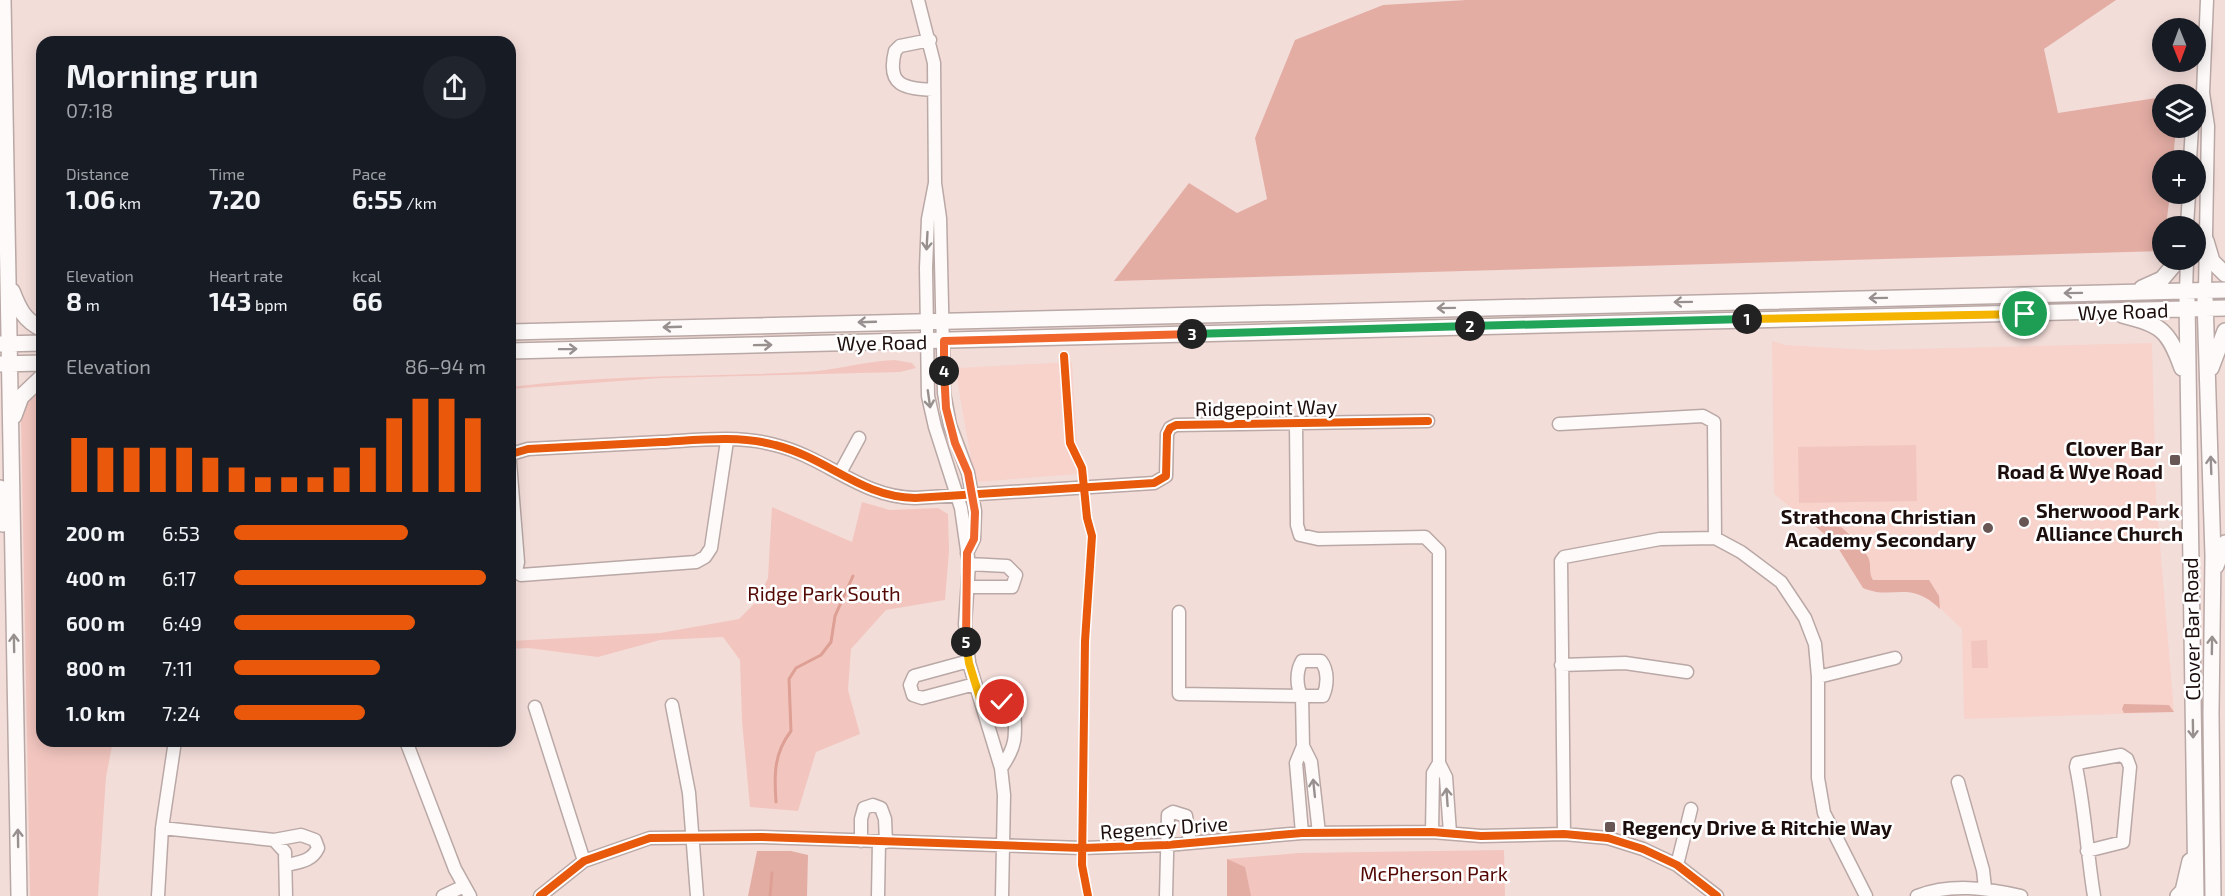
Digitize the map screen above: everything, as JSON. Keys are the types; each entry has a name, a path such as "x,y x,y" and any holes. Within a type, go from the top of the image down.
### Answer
{"main road":[{"path":"3,0 8,281 3,346 10,428 19,896"},
{"path":"2206,241 2212,261 2225,274"},
{"path":"2131,292 2162,279 2170,270"},
{"path":"8,281 19,310 28,321 36,326"},
{"name":"Clover Bar Road","path":"2205,290 2213,575 2213,896"},
{"name":"Wye Road","path":"516,332 2225,290"},
{"name":"Clover Bar Road","path":"2186,291 2196,896"},
{"name":"Wye Road","path":"516,351 2225,308"},
{"path":"2105,311 2149,322 2166,332 2174,343 2187,380"},
{"path":"2207,380 2225,331"},
{"path":"3,346 36,343"},
{"path":"5,364 36,363"},
{"path":"10,428 21,397 36,383"},
{"path":"0,488 5,542 13,580"},
{"path":"2213,575 2225,543"},
{"path":"2178,896 2183,891 2195,838"},
{"path":"2213,851 2225,885"}],"street":[{"path":"918,0 930,40 934,90 934,183 928,219 926,320 931,413 959,496 968,559 965,624 969,662 1001,768 1004,795 1002,896"},
{"path":"2205,84 2207,0"},
{"path":"930,40 900,46 896,51 895,78 899,85 907,88 934,90"},
{"path":"2206,115 2208,126 2206,241"},
{"path":"934,183 940,218 946,408 973,495 975,527 968,559"},
{"path":"2186,291 2187,270"},
{"path":"2205,270 2205,290"},
{"path":"1559,424 1703,416 1714,423 1715,538"},
{"name":"Ridgepoint Way","path":"973,495 1154,483 1166,476 1167,434 1170,428 1176,425 1428,421"},
{"name":"Ridgepoint Way","path":"1296,424 1297,525 1300,535 1318,539 1425,537 1439,551 1439,763 1446,777 1450,833"},
{"path":"840,472 859,438"},
{"path":"516,453 528,449 705,440 775,444 812,457 868,490 892,497 973,495"},
{"path":"516,536 518,562 516,572 521,575 696,562 711,548 727,441"},
{"path":"1564,834 1560,567 1564,557 1660,539 1715,538 1741,552 1781,582 1795,599 1815,644 1818,677 1820,796 1835,837 1866,896"},
{"path":"968,559 1007,566 1016,575 1012,587 968,587"},
{"path":"1179,612 1179,694 1302,696 1304,746 1311,762 1319,832"},
{"path":"1818,677 1894,658"},
{"path":"969,662 914,676 910,685 913,694 922,698 975,684"},
{"path":"1561,664 1625,663 1687,672"},
{"path":"982,705 1002,702 1014,709 1015,741 1012,752 1001,768"},
{"path":"672,705 689,793 697,896"},
{"path":"535,707 584,861"},
{"path":"1302,833 1296,763 1304,746"},
{"path":"158,896 162,828 174,747"},
{"path":"408,747 467,891 443,896"},
{"path":"2087,851 2123,842 2130,767 2127,759 2121,755 2077,763 2087,851 2094,896"},
{"name":"Ridgepoint Way","path":"1432,832 1433,773 1439,763"},
{"path":"1958,782 1983,870 1985,888"},
{"path":"861,841 861,819 864,808 873,805 881,808 885,819 878,896"},
{"path":"1677,865 1691,809"},
{"name":"Regency Drive","path":"1167,845 1166,818 1173,812 1186,816 1190,843"},
{"path":"162,828 274,840 301,834 315,840 318,848 315,856 306,861 287,865"},
{"name":"Regency Drive","path":"540,896 584,861 650,838 693,836 1002,847 1167,845 1319,832 1564,834 1608,838 1643,849 1677,865 1718,896"},
{"path":"274,840 285,852 286,896"},
{"path":"1166,896 1167,845"},
{"path":"1917,896 1931,891 1985,888 2021,896"}],"shaded area":[{"path":"1466,0 2116,0 2044,49 2058,113 2152,99 2152,138 2175,138 2174,150 2152,150 2152,204 2169,204 2167,216 2152,216 2152,251 1114,281 1189,183 1237,213 1267,199 1255,138 1295,40 1383,5"},
{"name":"Strathcona Christian Academy Secondary","path":"1772,341 1785,345 1870,350 2152,343 2156,497 2174,712 1964,719 1962,629 1927,596 1915,592 1863,588 1835,543 1774,494"},
{"path":"1072,362 1079,474 975,482 955,368"},
{"path":"1819,514 1840,526 1864,551 1869,560 1873,580 1929,580 1939,596 1940,609 1919,595 1901,592 1883,593 1863,588 1835,543 1807,519 1809,515"},
{"path":"2124,704 2169,705 2174,712 2124,713 2122,709"},
{"path":"757,851 791,851 808,855 807,896 748,896"},
{"path":"1227,859 1245,867 1251,896 1227,896"}],"green space":[{"path":"895,360 912,363 916,368 900,372 661,378 516,389 516,386 583,380 815,371"},
{"path":"32,392 36,394 36,747 112,747 106,777 98,896 30,896 21,421 24,406"},
{"path":"1916,445 1917,501 1799,503 1798,447"},
{"name":"Ridge Park South","path":"862,502 890,510 938,508 948,514 949,551 945,600 886,610 851,649 848,690 860,734 816,752 798,811 750,807 742,721 740,660 723,637 660,640 598,657 528,648 516,649 516,641 660,633 739,619 756,602 768,578 772,507 852,542"},
{"path":"1987,640 1988,668 1972,668 1971,641"},
{"name":"McPherson Park","path":"1504,850 1505,896 1227,896 1227,859 1299,853"}],"waterway":[{"path":"776,802 776,764 781,747 791,731 789,679 796,668 821,655 831,642 835,616 853,576"},
{"path":"770,896 772,873"}],"cycle path":[{"path":"1064,356 1070,443 1082,468 1087,518 1092,536 1085,641 1082,865 1088,896"},
{"path":"516,453 528,449 704,439 747,440 794,451 877,491 915,498 1154,483 1166,476 1167,434 1170,428 1176,425 1428,421"},
{"path":"540,896 584,861 650,838 761,837 1082,848 1167,845 1302,833 1432,832 1481,836 1564,834 1608,838 1643,849 1677,865 1717,896"}],"place":[{"name":"Clover Bar Road & Wye Road","path":"2175,460"},
{"name":"Sherwood Park Alliance Church","path":"2024,522"},
{"name":"Strathcona Christian Academy Secondary","path":"1988,528"},
{"name":"Regency Drive & Ritchie Way","path":"1610,827"}],"route":[{"path":"1002,702 982,705 969,663 965,624 969,564 967,553 974,539 975,512 968,473 955,443 946,408 944,341 1449,326 2025,314"}]}
